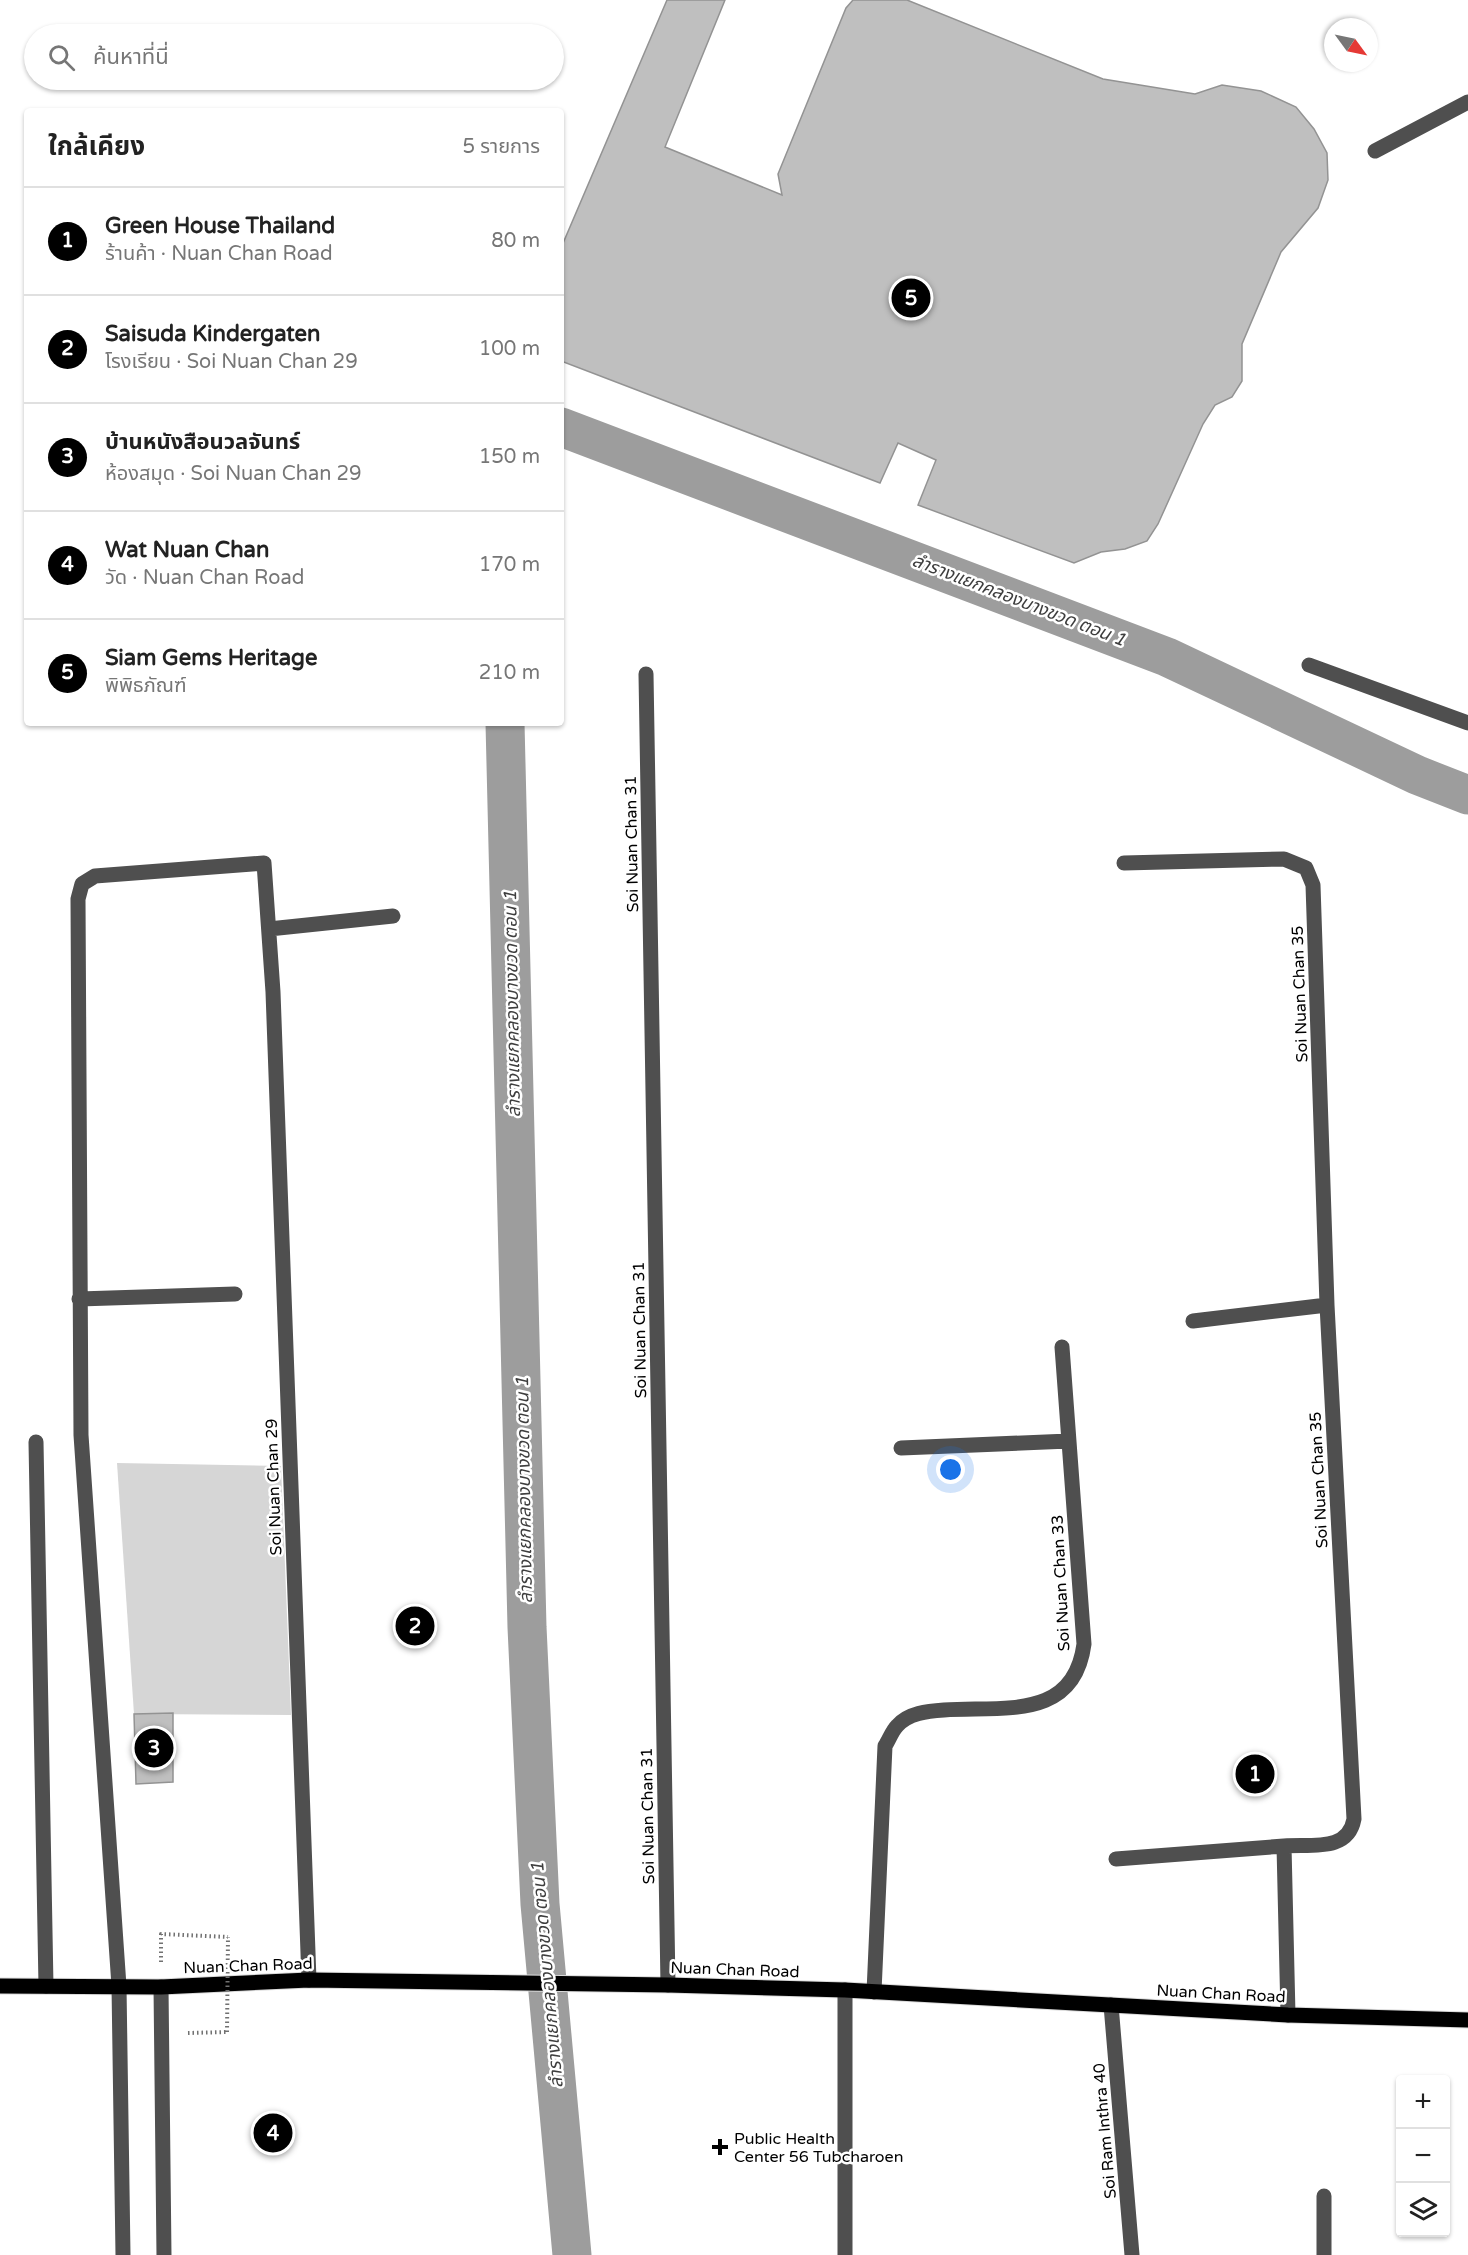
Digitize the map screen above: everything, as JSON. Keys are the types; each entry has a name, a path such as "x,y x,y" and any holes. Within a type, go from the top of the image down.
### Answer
{"main road":[{"name":"Nuan Chan Road","path":"0,1986 161,1987 309,1980 668,1985 844,1990 1288,2015 1468,2020"}],"street":[{"path":"1375,150 1468,102"},
{"path":"1309,665 1468,723"},
{"name":"Soi Nuan Chan 31","path":"646,674 668,1985"},
{"name":"Soi Nuan Chan 35","path":"1124,863 1284,859 1306,868 1313,885 1327,1305 1354,1819 1352,1832 1342,1842 1284,1846"},
{"name":"Soi Nuan Chan 29","path":"80,1299 78,899 82,884 95,876 264,863 273,992 309,1980"},
{"path":"269,929 393,916"},
{"path":"123,2255 119,1986 81,1435 80,1299 235,1294"},
{"path":"1193,1321 1327,1305"},
{"name":"Soi Nuan Chan 33","path":"874,1992 885,1746 897,1725 921,1712 1043,1704 1063,1692 1082,1663 1084,1644 1062,1347"},
{"path":"901,1448 1069,1441"},
{"path":"36,1442 46,1986"},
{"path":"1116,1859 1284,1846 1288,2015"},
{"path":"161,1987 164,2255"},
{"path":"844,1990 845,2255"},
{"name":"Soi Ram Inthra 40","path":"1111,2005 1132,2255"},
{"path":"1324,2196 1324,2255"}],"path":[{"path":"161,1934 228,1937 227,2032 162,2033"}],"shaded area":[{"path":"117,1463 281,1466 291,1715 134,1714"}],"building":[{"path":"667,0 725,0 665,147 782,195 778,174 846,8 853,0 907,0 1103,79 1195,94 1222,85 1261,91 1296,107 1314,129 1327,153 1328,180 1318,208 1281,252 1242,344 1242,381 1232,397 1215,405 1203,424 1158,524 1147,541 1125,549 1101,552 1074,563 918,505 936,460 898,443 880,483 564,362 564,241"},
{"path":"173,1713 173,1782 136,1784 134,1714"}],"waterway":[{"name":"ลำรางแยกคลองบางขวด ตอน 1","path":"564,428 1167,657 1417,775 1468,795"},
{"name":"ลำรางแยกคลองบางขวด ตอน 1","path":"505,726 527,1627 540,1904 572,2255"}],"place":[{"name":"Siam Gems Heritage","path":"911,298"},
{"name":"Saisuda Kindergaten","path":"415,1626"},
{"name":"บ้านหนังสือนวลจันทร์","path":"154,1748"},
{"name":"Green House Thailand","path":"1255,1774"},
{"name":"Wat Nuan Chan","path":"273,2133"},
{"name":"Public Health Center 56 Tubcharoen","path":"720,2147"}]}
